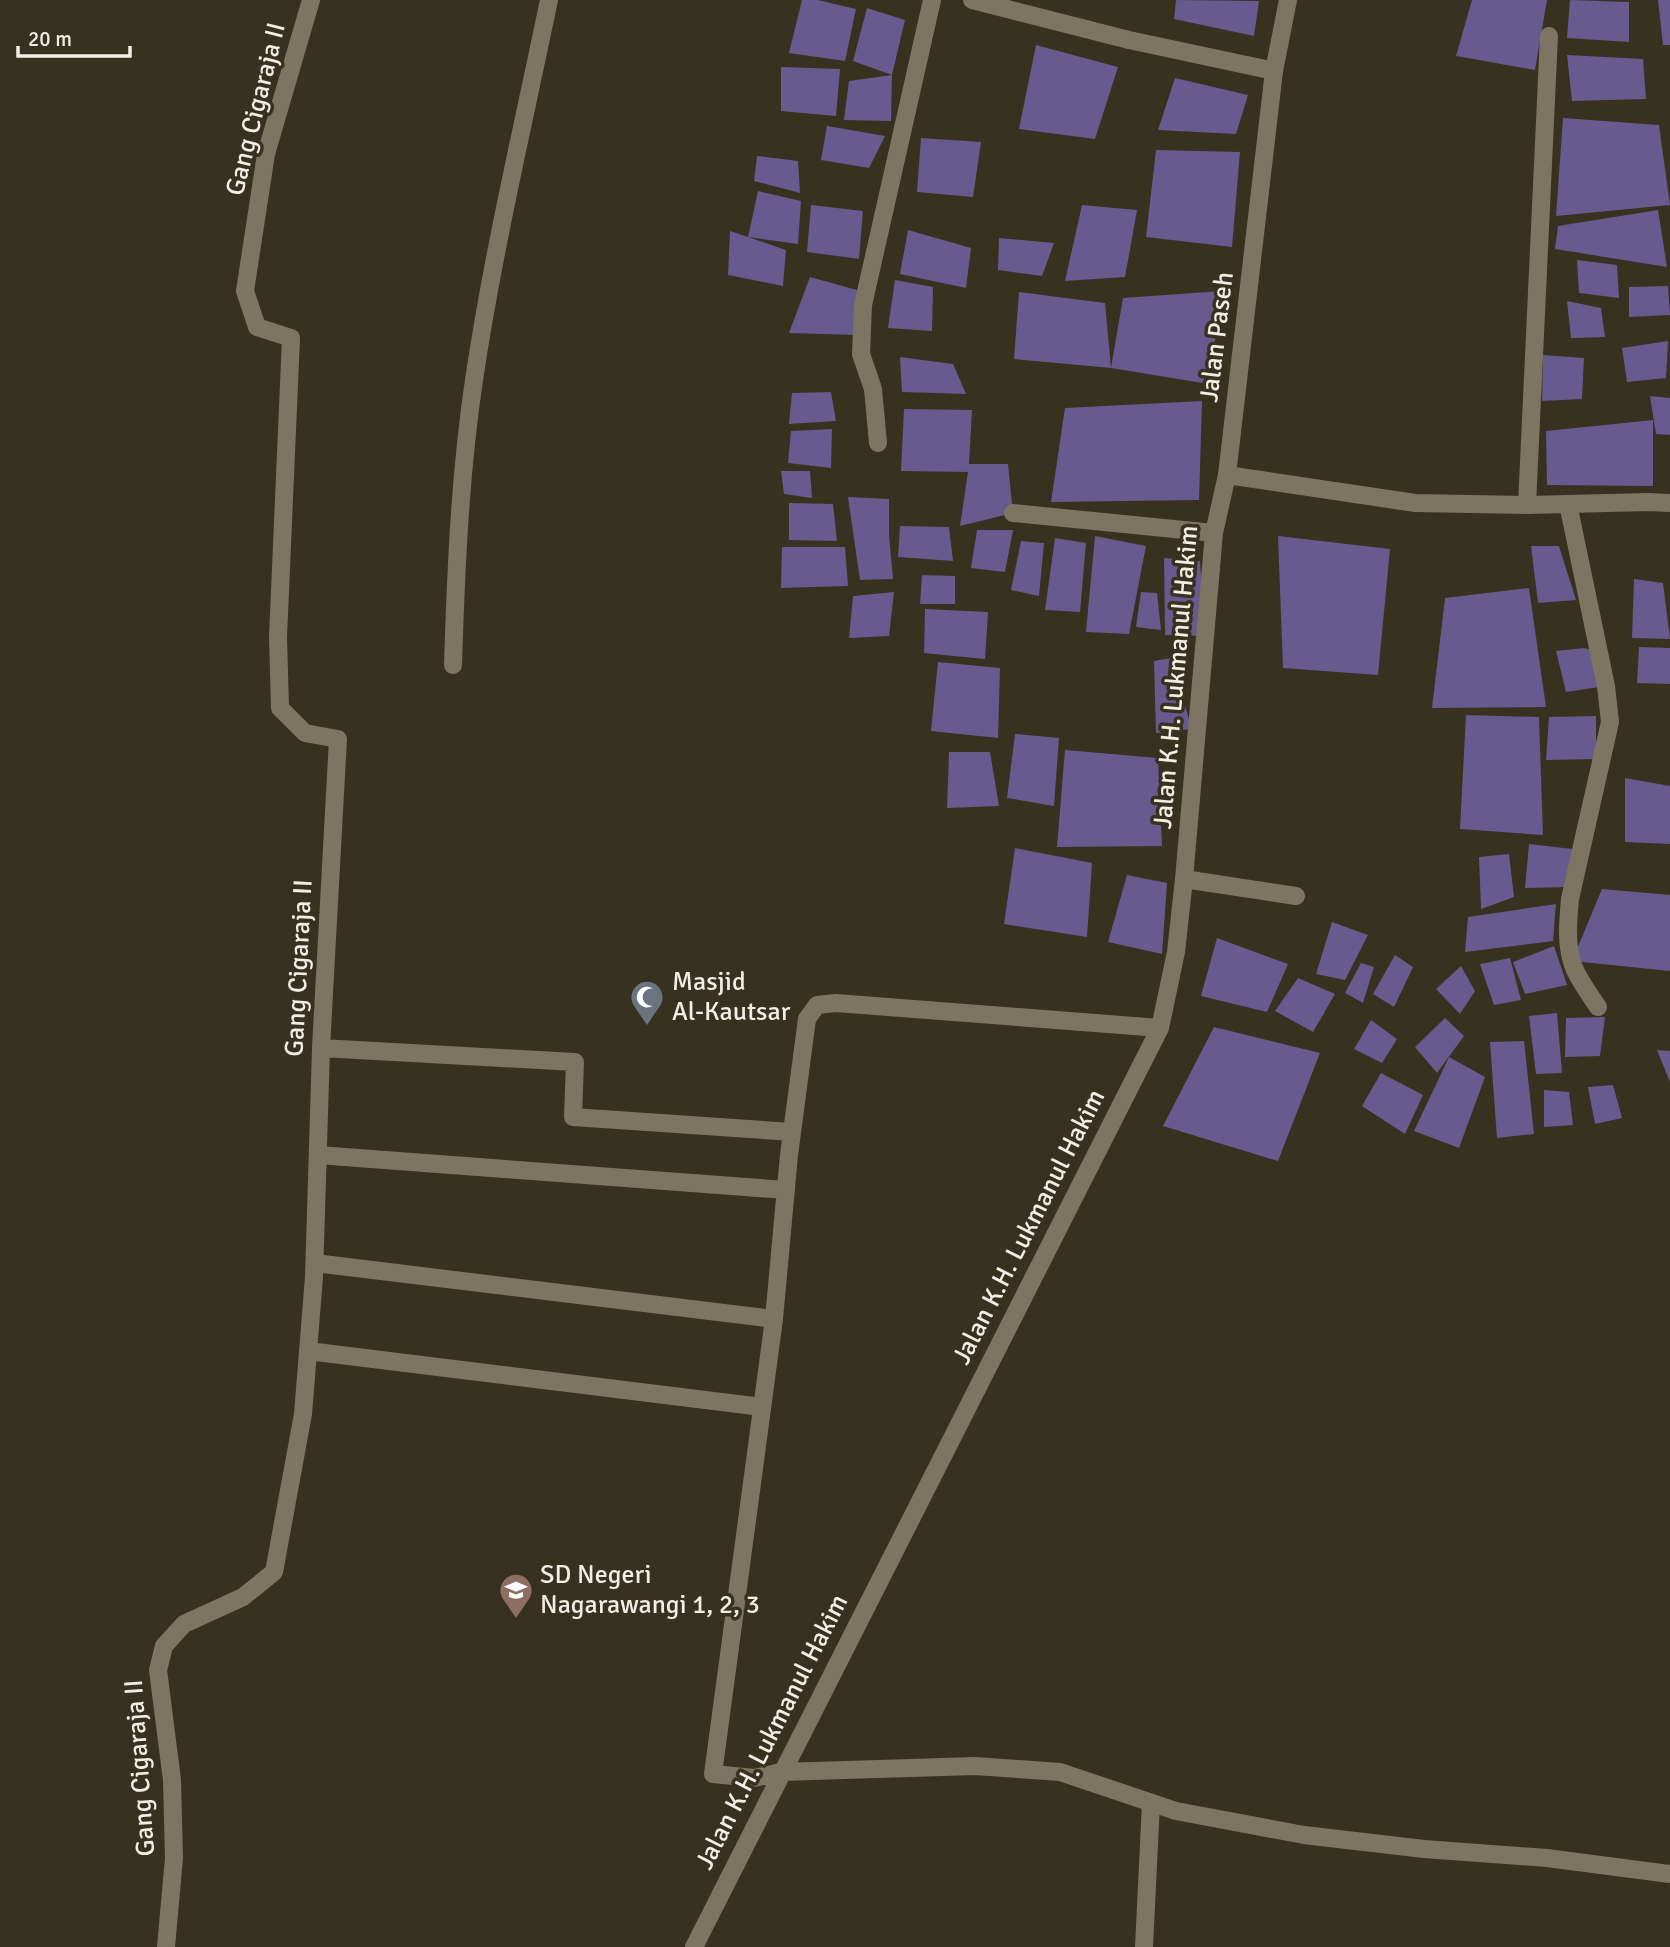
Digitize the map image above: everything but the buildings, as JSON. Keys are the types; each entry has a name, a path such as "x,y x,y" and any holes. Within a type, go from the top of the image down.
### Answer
{"street":[{"name":"Gang Cigaraja II","path":"166,1947 174,1858 172,1780 158,1670 164,1646 184,1624 243,1597 274,1572 303,1414 315,1263 321,1048 338,739 305,733 280,708 278,637 291,338 257,327 245,291 266,154 311,0"},
{"path":"453,665 458,523 474,381 549,0"},
{"path":"878,443 873,389 861,354 863,305 932,0"},
{"path":"972,0 1129,40 1274,71"},
{"name":"Jalan Paseh","path":"1227,475 1274,71 1288,0"},
{"path":"1527,505 1549,36"},
{"path":"1227,475 1415,503 1670,503"},
{"name":"Jalan K.H. Lukmanul Hakim","path":"694,1947 1160,1028 1176,952 1214,533 1227,475"},
{"path":"1568,504 1606,686 1610,722 1570,899 1568,925 1569,951 1574,969 1598,1007"},
{"path":"1013,513 1214,533"},
{"path":"1184,879 1296,897"},
{"path":"1160,1028 836,1003 817,1005 807,1019 792,1132 774,1319 713,1774 754,1778 781,1772 975,1766 1060,1772 1176,1811 1304,1835 1424,1849 1547,1858 1670,1874"},
{"path":"321,1048 575,1062 573,1118 792,1132"},
{"path":"318,1155 786,1190"},
{"path":"315,1263 774,1319"},
{"path":"308,1351 762,1408"},
{"path":"1144,1947 1151,1803"}],"place":[{"name":"Masjid Al-Kautsar","path":"647,1027"},
{"name":"SD Negeri Nagarawangi 1, 2, 3","path":"516,1620"}]}
